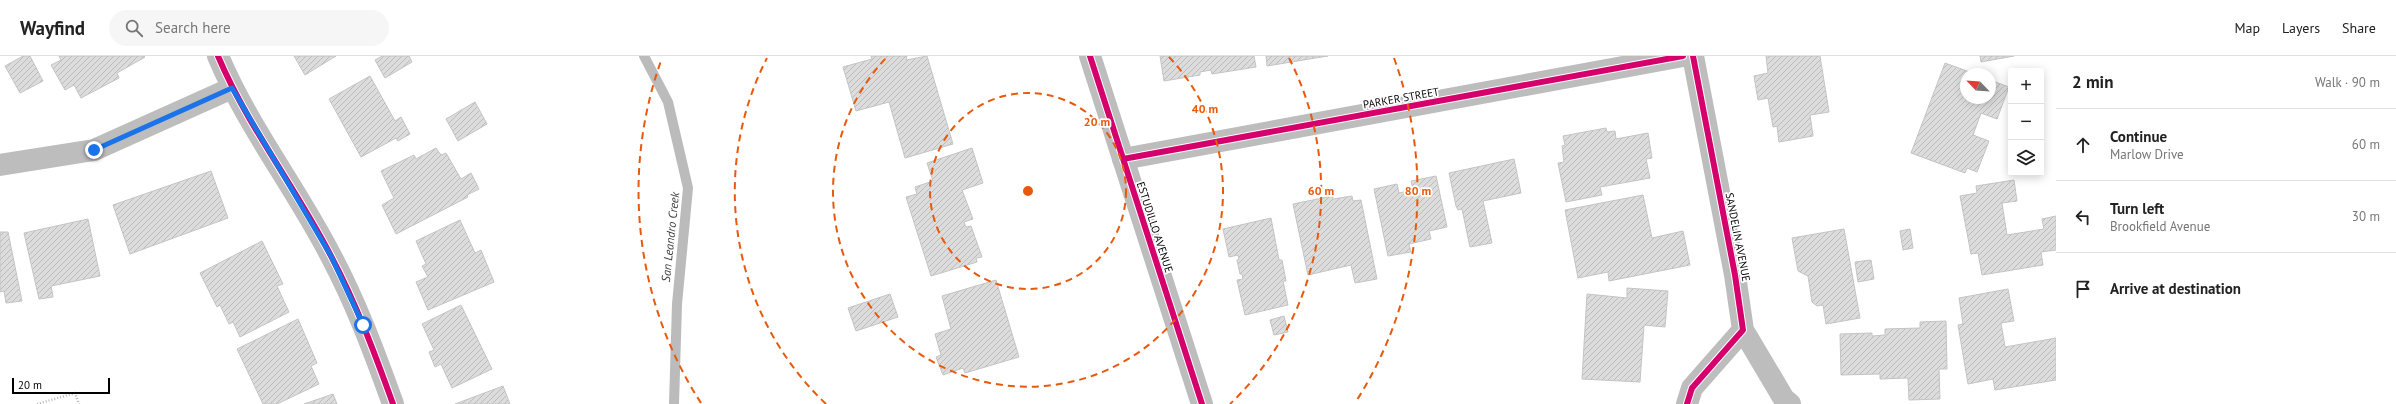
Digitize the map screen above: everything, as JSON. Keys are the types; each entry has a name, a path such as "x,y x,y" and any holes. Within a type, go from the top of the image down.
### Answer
{"street":[{"path":"218,56 232,88 331,256 363,325 393,404"},
{"name":"ESTUDILLO AVENUE","path":"1090,56 1202,404"},
{"name":"PARKER STREET","path":"1122,159 1683,56"},
{"name":"SANDELIN AVENUE","path":"1693,56 1735,275 1744,330"},
{"path":"0,165 94,150 232,88"},
{"path":"1687,404 1692,388 1744,330 1784,399 1790,404"}],"path":[{"path":"37,404 75,393 79,404"}],"building":[{"path":"23,56 30,56 43,81 20,93 5,66"},
{"path":"59,56 145,57 117,73 119,78 81,98 74,85 65,90 51,65 61,60"},
{"path":"294,56 336,56 305,75"},
{"path":"382,56 409,56 412,62 385,78 375,60"},
{"path":"871,56 907,56 906,60 927,56 953,144 905,158 889,102 856,111 843,67 872,59"},
{"path":"1160,56 1254,56 1256,67 1212,74 1211,70 1200,72 1200,75 1164,81"},
{"path":"1266,56 1328,56 1267,66"},
{"path":"1766,56 1820,56 1829,112 1810,115 1813,136 1779,142 1777,126 1773,127 1768,98 1758,100 1754,76 1768,73"},
{"path":"1980,56 2014,56 1981,62"},
{"path":"1945,63 1960,68 1960,104 1996,104 1996,82 2008,87 1997,119 1981,113 1973,135 1989,141 1977,172 1967,168 1965,173 1911,153"},
{"path":"370,76 395,121 401,117 410,134 398,141 396,138 361,157 329,99"},
{"path":"475,102 487,124 458,141 446,119"},
{"path":"1606,128 1607,132 1615,131 1616,139 1648,133 1652,158 1646,159 1650,178 1600,187 1602,195 1566,202 1558,163 1564,162 1562,146 1565,145 1563,136"},
{"path":"436,148 441,155 446,153 461,179 471,173 479,189 467,195 468,197 396,234 382,205 394,198 381,171 414,155 416,159"},
{"path":"972,148 983,183 962,190 973,219 964,222 966,227 971,226 982,257 976,258 977,262 931,276 906,197 917,194 915,187 933,181 927,163"},
{"path":"1514,159 1521,193 1483,201 1492,243 1470,247 1462,209 1458,210 1456,206 1449,173"},
{"path":"211,171 228,218 130,254 113,205"},
{"path":"1436,176 1447,227 1429,231 1431,239 1409,244 1411,252 1388,256 1374,189 1397,184 1399,193 1413,190 1411,181"},
{"path":"2014,180 2017,201 2002,203 2007,235 2044,229 2042,219 2056,216 2056,250 2041,252 2043,265 1982,275 1978,253 1971,254 1960,196 1977,193 1976,186"},
{"path":"1643,195 1652,238 1683,231 1690,265 1609,281 1608,272 1578,278 1565,210"},
{"path":"1332,196 1333,199 1352,196 1353,201 1361,200 1377,279 1355,283 1351,265 1308,275 1293,204"},
{"path":"1271,218 1279,260 1282,260 1286,281 1283,281 1288,305 1245,315 1237,280 1243,279 1242,274 1240,274 1237,260 1239,259 1238,255 1229,257 1223,229"},
{"path":"88,219 100,276 51,286 53,297 39,299 24,233"},
{"path":"460,220 475,253 481,250 494,282 428,310 416,282 428,277 422,266 426,264 416,241"},
{"path":"1844,229 1860,318 1826,324 1823,305 1817,306 1812,302 1808,276 1798,271 1792,238"},
{"path":"1910,229 1913,248 1903,250 1900,231"},
{"path":"0,232 8,232 22,301 6,303 4,291 0,292"},
{"path":"262,241 283,284 277,286 289,312 240,337 233,322 229,324 220,305 217,307 200,273"},
{"path":"1871,260 1874,279 1858,282 1855,262"},
{"path":"996,280 1019,357 965,373 963,368 943,375 936,357 941,355 935,334 951,329 942,296"},
{"path":"1627,288 1668,291 1665,327 1644,325 1640,382 1582,379 1587,294 1627,298"},
{"path":"2008,289 2014,321 2001,323 2005,347 2056,338 2056,380 1995,390 1993,379 1968,384 1958,325 1963,324 1959,298"},
{"path":"890,294 898,317 856,331 848,308"},
{"path":"461,305 492,369 452,388 441,364 435,367 429,352 434,350 422,324"},
{"path":"1284,316 1288,332 1274,335 1270,320"},
{"path":"298,319 317,363 311,366 319,384 277,404 263,404 237,349"},
{"path":"1946,321 1947,369 1939,369 1940,399 1909,400 1908,378 1880,379 1880,374 1841,375 1840,334 1872,333 1872,336 1885,335 1885,329 1920,328 1920,322"},
{"path":"503,386 510,404 455,404"},
{"path":"333,394 337,404 304,404"}],"waterway":[{"name":"San Leandro Creek","path":"644,56 668,102 688,188 677,304 674,404"}],"cycle path":[{"path":"218,56 243,108 303,206 340,274 365,329 393,404"},
{"path":"1090,56 1202,404"},
{"path":"1123,159 1683,56"},
{"path":"1687,404 1692,388 1743,330 1735,275 1693,56"}],"route":[{"path":"94,150 232,88 331,256 363,325"}]}
